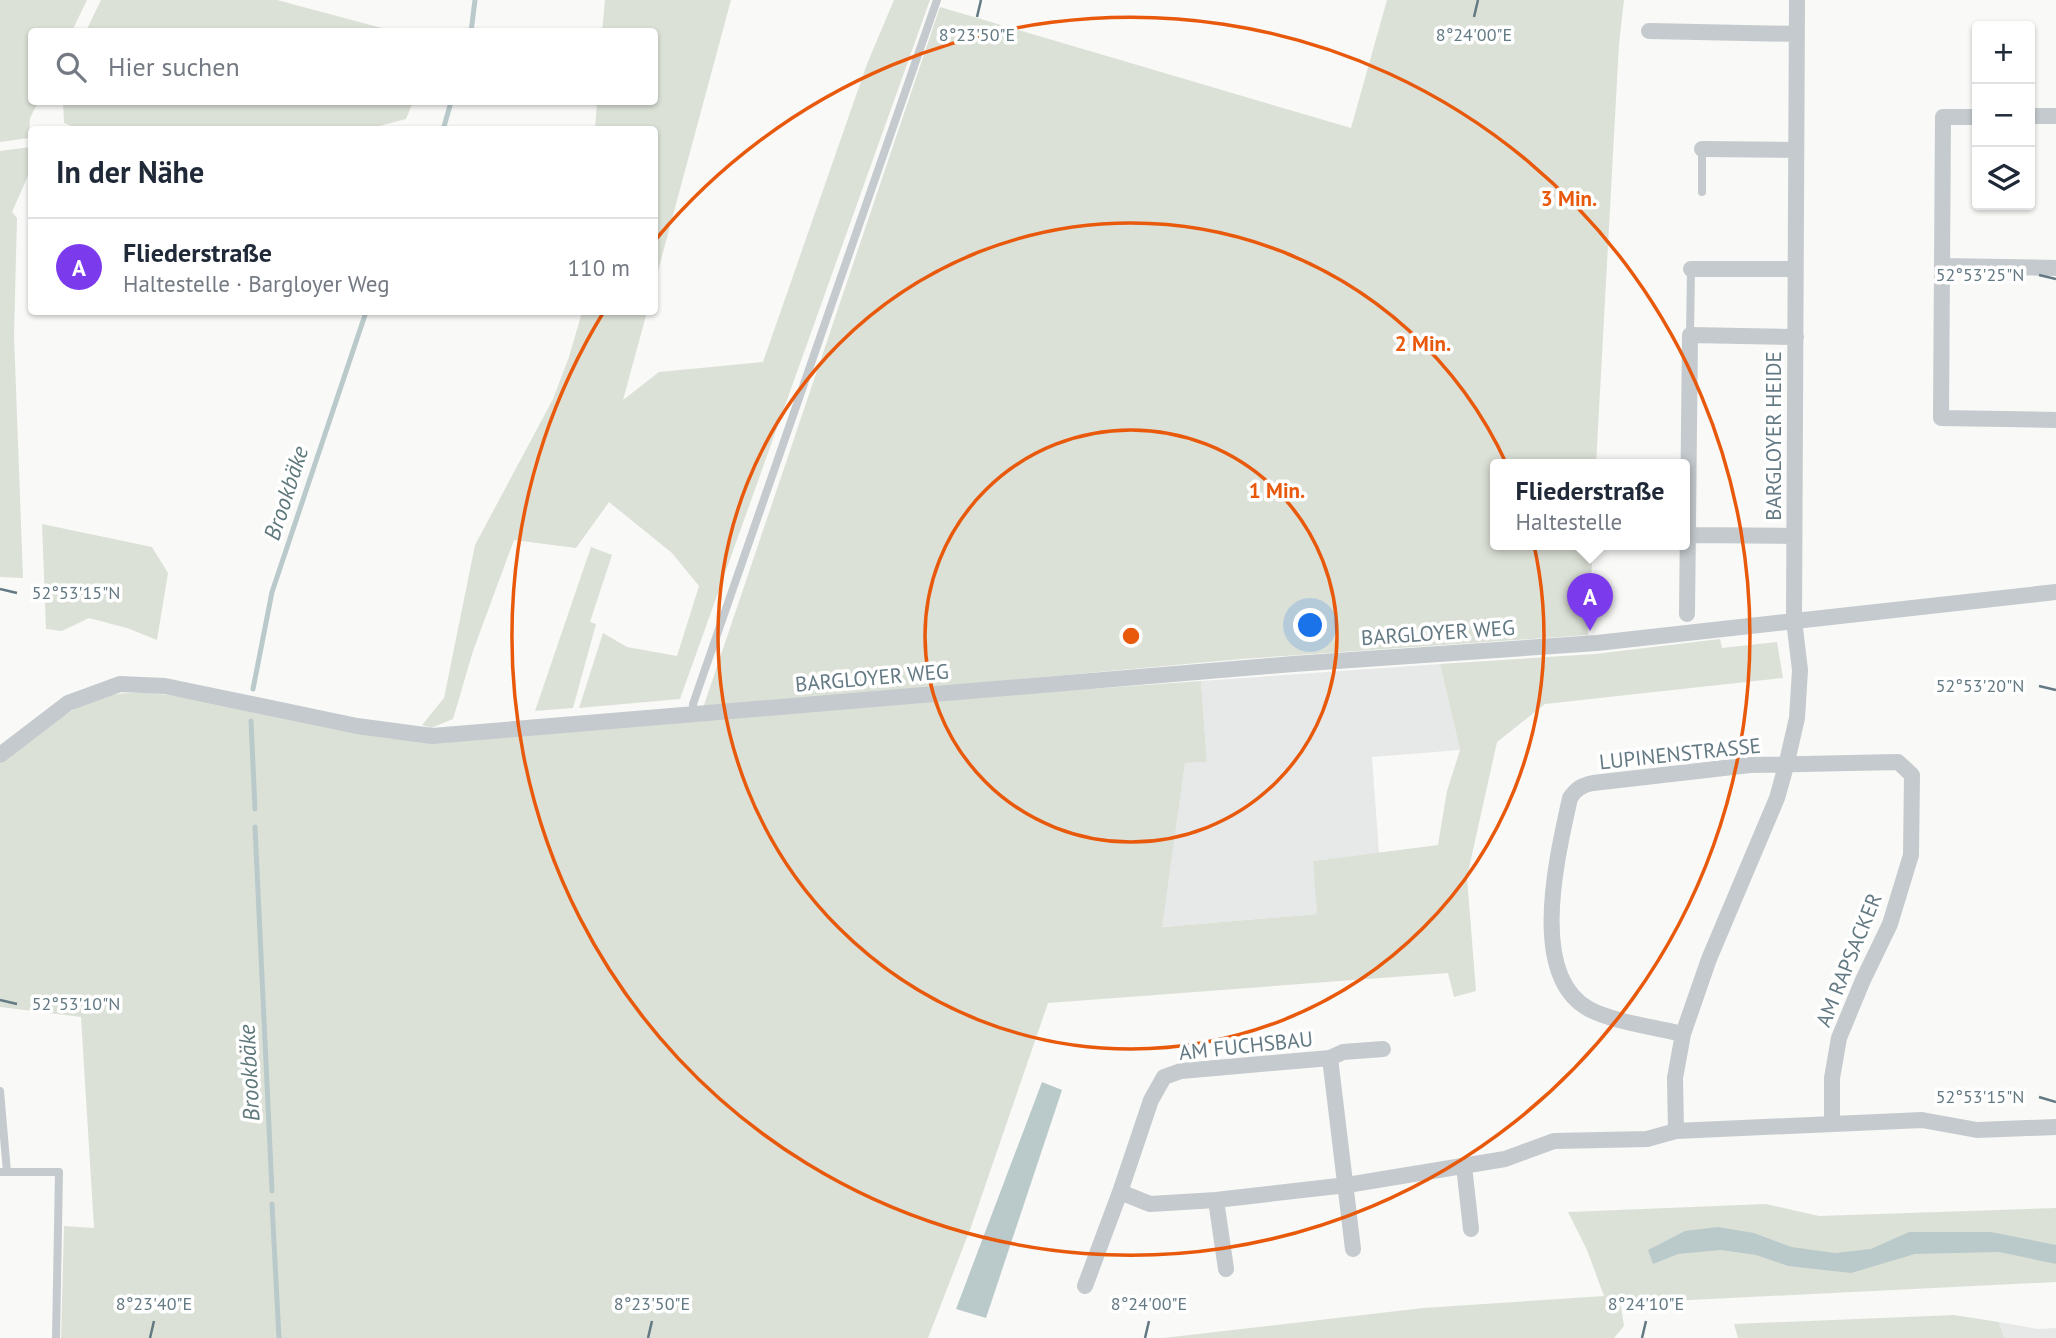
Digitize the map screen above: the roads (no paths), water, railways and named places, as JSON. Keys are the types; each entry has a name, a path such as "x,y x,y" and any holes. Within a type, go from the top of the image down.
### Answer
{"street":[{"name":"BARGLOYER HEIDE","path":"1676,1131 1675,1079 1683,1034 1709,959 1777,798 1797,718 1800,670 1794,620 1794,536 1797,0"},
{"path":"1649,31 1797,34"},
{"path":"2035,117 2056,116"},
{"path":"1972,117 1943,117 1941,418 2056,420"},
{"path":"1702,149 1797,150"},
{"path":"1942,266 2056,268"},
{"path":"1691,270 1795,269"},
{"name":"BARGLOYER HEIDE","path":"1690,335 1796,337"},
{"path":"1689,459 1690,335"},
{"name":"BARGLOYER HEIDE","path":"1690,535 1794,536"},
{"path":"1687,614 1688,550"},
{"name":"BARGLOYER WEG","path":"0,755 68,703 120,684 165,686 357,726 432,736 1293,664 1597,643 2056,592"},
{"name":"AM RAPSACKER","path":"1786,766 1898,762 1912,775 1911,855 1891,924 1863,980 1839,1038 1832,1077 1832,1124"},
{"name":"LUPINENSTRASSE","path":"1683,1034 1597,1013 1571,995 1559,976 1554,954 1553,888 1570,799 1579,788 1593,783 1750,765 1786,766"},
{"name":"AM FUCHSBAU","path":"1084,1286 1151,1101 1164,1077 1181,1071 1330,1058 1343,1052 1384,1049"},
{"name":"AM FUCHSBAU","path":"1330,1058 1353,1249"},
{"path":"1120,1192 1150,1204 1216,1200 1347,1185 1505,1159 1555,1141 1647,1139 1676,1131 1922,1121 1977,1130 2056,1127"},
{"path":"1464,1166 1471,1228"},
{"path":"1216,1200 1226,1269"}],"lane":[{"path":"694,714 698,691 937,0"},
{"path":"1702,149 1702,192"},
{"path":"1690,335 1691,270"},
{"path":"0,1091 3,1172 58,1172 56,1338"}],"waterway":[{"name":"Brookbäke","path":"472,28 475,0"},
{"name":"Brookbäke","path":"444,126 450,105"},
{"name":"Brookbäke","path":"253,689 272,592 365,315"},
{"name":"Brookbäke","path":"251,721 255,809"},
{"name":"Brookbäke","path":"255,827 272,1191"},
{"name":"Brookbäke","path":"272,1204 279,1338"}],"place":[{"name":"Fliederstraße","path":"1590,631"}]}
